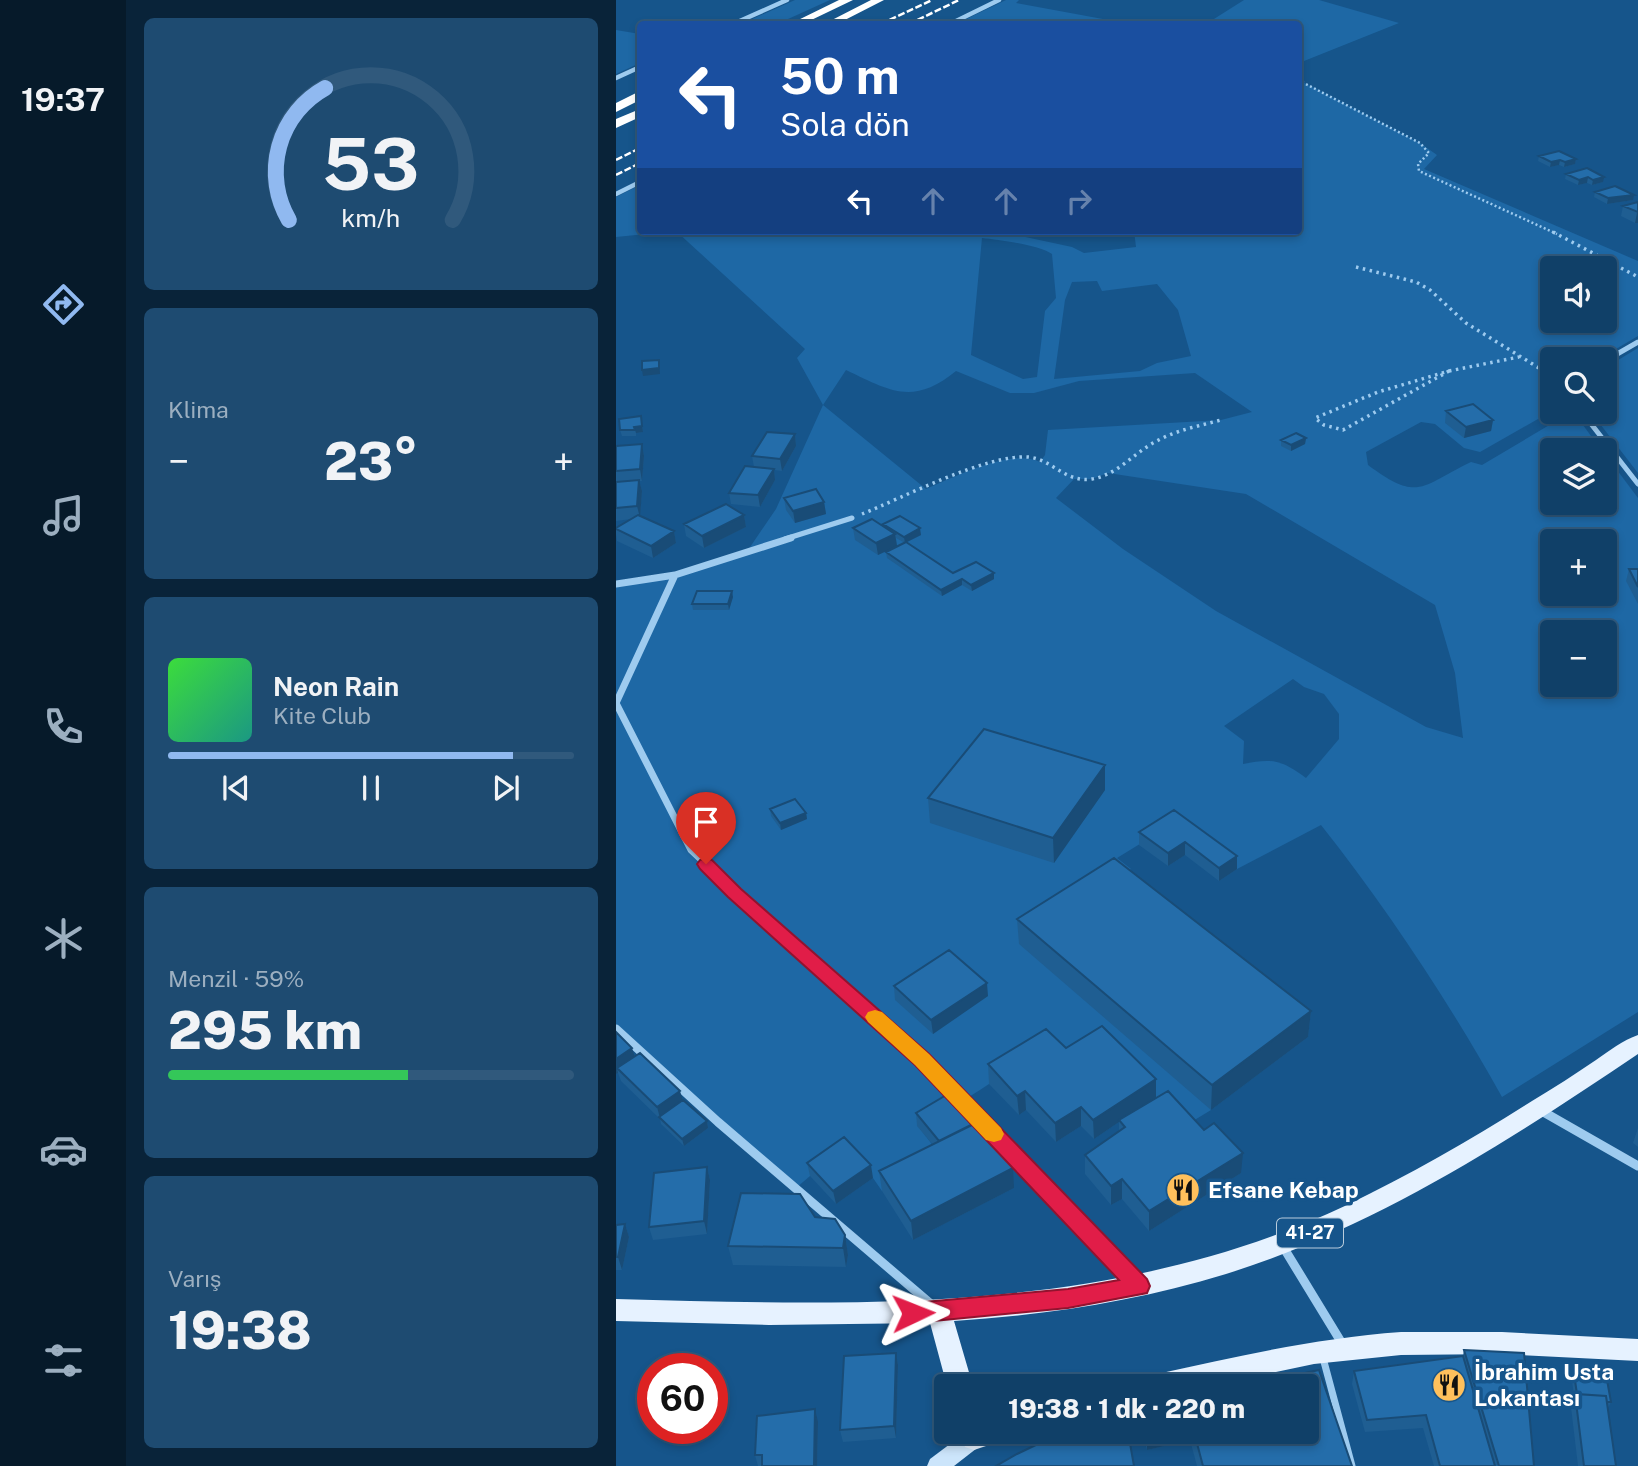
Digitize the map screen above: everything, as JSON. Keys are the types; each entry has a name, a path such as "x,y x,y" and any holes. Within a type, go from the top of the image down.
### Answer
{"highway":[{"path":"802,21 848,0"},
{"path":"834,21 879,0"},
{"path":"616,108 637,98"},
{"path":"616,124 637,114"}],"main road":[{"name":"41-27","path":"616,1310 820,1315 940,1313 1068,1298 1139,1286 1226,1264 1329,1225 1424,1179 1539,1110 1638,1043"},
{"path":"940,1313 957,1374"},
{"path":"1217,1374 1333,1351 1441,1343 1638,1350"},
{"path":"937,1466 967,1444"}],"street":[{"path":"740,21 787,0"},
{"path":"956,21 999,0"},
{"path":"616,78 637,68"},
{"path":"616,194 637,184"},
{"path":"1617,353 1638,342"},
{"path":"1591,424 1638,484"},
{"path":"616,584 676,575 852,518"},
{"path":"676,575 616,703 691,850 734,893 922,1059 1139,1286"},
{"path":"616,1029 718,1122 940,1313"},
{"path":"1539,1110 1638,1166"},
{"path":"1282,1244 1333,1351"}],"lane":[{"path":"1333,1351 1352,1466"}],"path":[{"path":"1302,82 1420,143 1429,153 1418,164 1419,171 1557,234 1638,277"},
{"path":"1356,267 1416,282 1430,290 1466,323 1540,369"},
{"path":"1448,371 1343,430 1331,429 1318,423 1315,418 1378,392 1448,371 1519,357"},
{"path":"852,518 988,464 1017,459 1030,457 1056,473 1074,479 1092,478 1130,462 1163,437 1221,420"}],"shaded area":[{"path":"795,0 830,0 784,21 748,21"},
{"path":"1006,0 1019,0 1016,3 1114,21 962,21"},
{"path":"1244,0 1319,0 1399,23 1302,62 1302,21 1211,21"},
{"path":"616,30 637,34 637,64 616,74"},
{"path":"1302,82 1420,143 1437,155 1424,169 1638,261 1638,336 1617,348 1540,347 1540,418 1480,452 1464,448 1435,424 1421,422 1366,452 1368,465 1385,477 1399,484 1420,487 1471,462 1482,465 1551,424 1582,424 1592,438 1540,438 1540,515 1617,515 1617,470 1638,498 1638,1012 1502,1097 1417,957 1321,825 1237,869 1174,823 1117,858 1131,869 1114,883 1211,1110 1183,1127 989,1084 918,1126 944,1160 882,1191 873,1178 810,1176 796,1188 616,1029 616,584 675,575 746,553 776,509 823,405 797,358 805,349 680,235 1016,235 1072,247 1084,253 1136,247 1134,235 1302,235","holes":["982,238 1029,246 1052,254 1056,298 1045,311 1037,377 1023,379 971,355","1097,281 1102,291 1157,284 1178,310 1191,356 1157,363 1140,371 1054,379 1065,300 1072,282","846,370 901,392 927,389 956,371 1010,393 1034,393 1079,381 1195,373 1252,412 1221,420 1048,430 1045,455 1040,462 1028,459 999,461 967,471 926,489 823,405","1108,473 1246,494 1435,605 1455,673 1463,738 1426,727 1216,611 1123,549 1056,498 1074,479 1092,479","1293,679 1304,687 1324,694 1339,714 1339,739 1306,778 1290,767 1276,762 1243,764 1244,741 1224,726"]},
{"path":"637,186 637,235 616,237 616,197"},
{"path":"1638,348 1638,473 1617,446 1617,438 1611,438 1600,424 1617,424 1617,361"}],"building":[{"path":"1559,151 1576,159 1551,162 1539,156"},
{"path":"1587,168 1604,177 1579,180 1566,174"},
{"path":"1615,186 1634,195 1608,198 1595,192"},
{"path":"1638,202 1638,212 1623,206"},
{"path":"659,360 659,368 642,370 642,361"},
{"path":"1473,404 1493,420 1466,427 1446,411"},
{"path":"641,416 642,426 634,427 635,430 620,430 619,419"},
{"path":"767,432 795,434 780,459 752,456"},
{"path":"1296,433 1306,438 1291,445 1281,440"},
{"path":"642,444 640,469 616,471 616,446"},
{"path":"745,466 774,469 758,495 729,493"},
{"path":"639,480 637,506 616,508 616,482"},
{"path":"816,489 824,502 793,511 784,498"},
{"path":"726,504 744,515 702,536 684,524"},
{"path":"638,515 674,531 651,546 616,529"},
{"path":"900,516 920,528 904,537 883,524"},
{"path":"872,519 895,534 876,543 853,528"},
{"path":"906,542 953,573 976,562 994,573 971,585 962,579 941,590 886,552"},
{"path":"1629,569 1638,569 1638,587"},
{"path":"697,591 732,591 728,604 692,604"},
{"path":"984,729 1105,765 1053,838 928,798"},
{"path":"795,799 806,813 780,823 770,809"},
{"path":"1174,810 1237,856 1219,868 1185,842 1168,853 1139,832"},
{"path":"1114,858 1311,1011 1212,1085 1017,919"},
{"path":"949,950 987,983 931,1020 894,986"},
{"path":"1102,1026 1156,1079 1093,1120 1081,1107 1055,1123 1025,1091 1017,1096 988,1064 1046,1029 1066,1048"},
{"path":"616,1032 632,1048 616,1059"},
{"path":"640,1053 680,1091 657,1107 617,1068"},
{"path":"1168,1091 1204,1130 1214,1123 1243,1153 1149,1211 1122,1179 1111,1186 1085,1155 1125,1127 1119,1120"},
{"path":"948,1094 973,1124 939,1141 916,1113"},
{"path":"683,1100 707,1121 682,1139 659,1117"},
{"path":"980,1121 1013,1168 911,1221 879,1171"},
{"path":"844,1137 871,1165 833,1191 807,1163"},
{"path":"707,1167 704,1221 649,1227 654,1173"},
{"path":"741,1193 800,1194 815,1217 835,1219 845,1235 843,1248 728,1246"},
{"path":"625,1224 618,1257 616,1257 616,1225"},
{"path":"1464,1350 1524,1353 1534,1466 1499,1466"},
{"path":"896,1353 894,1426 840,1430 844,1356"},
{"path":"1463,1356 1495,1466 1440,1466 1426,1415 1367,1420 1354,1371"},
{"path":"1573,1367 1605,1369 1611,1402 1607,1402 1606,1396 1577,1394"},
{"path":"1319,1370 1352,1466 1203,1466 1197,1444 1319,1444 1319,1374 1300,1374"},
{"path":"1575,1394 1606,1396 1616,1466 1584,1466"},
{"path":"815,1409 814,1466 762,1466 762,1455 755,1455 757,1416"},
{"path":"1038,1444 1130,1444 1134,1466 996,1466"}],"railway":[{"path":"887,21 932,0"},
{"path":"915,21 959,0"},
{"path":"616,160 637,150"},
{"path":"616,175 637,164"}],"slow traffic":[{"path":"875,1017 922,1059 994,1134"}],"place":[{"name":"Efsane Kebap","path":"1183,1190"},
{"name":"İbrahim Usta Lokantası","path":"1449,1385"}],"route":[{"path":"706,864 734,893 922,1059 1139,1286 1068,1298 940,1313 913,1313"}]}
